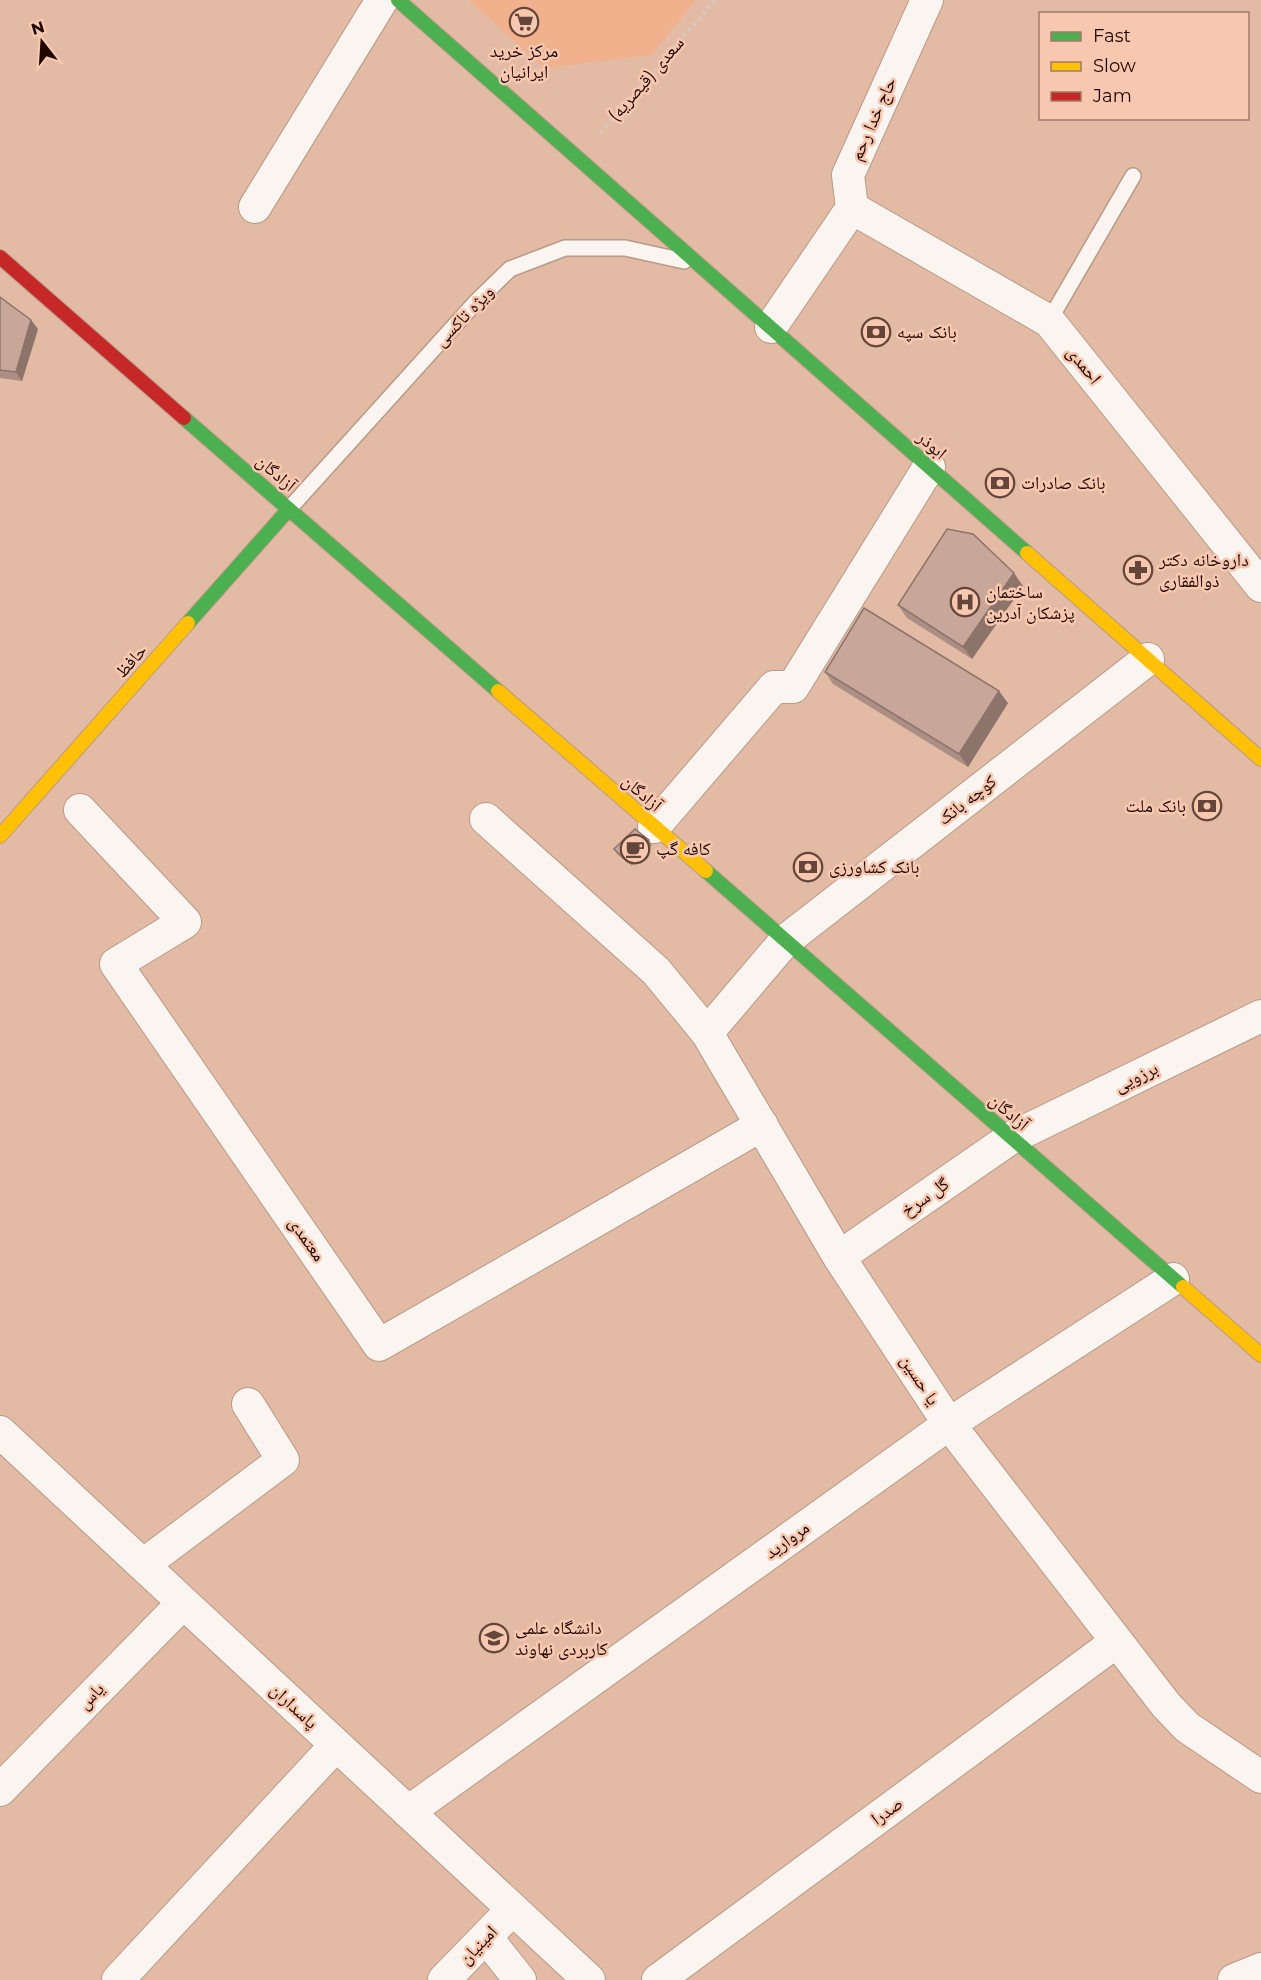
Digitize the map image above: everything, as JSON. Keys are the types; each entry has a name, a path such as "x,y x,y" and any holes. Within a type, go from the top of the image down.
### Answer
{"main road":[{"name":"ابوذر","path":"398,0 1261,759"},
{"name":"آزادگان","path":"0,257 1261,1355"},
{"name":"حافظ","path":"0,836 289,509"}],"street":[{"path":"255,207 382,0"},
{"name":"حاج خدا رحم","path":"852,208 848,174 927,0"},
{"path":"771,327 852,208"},
{"name":"احمدی","path":"852,208 1049,321 1261,586"},
{"path":"654,827 774,687 793,687 929,467"},
{"name":"کوچه بانک","path":"785,941 1148,659"},
{"name":"معتمدی","path":"80,810 185,922 116,964 380,1345 762,1125"},
{"name":"یا حسین","path":"486,819 656,971 707,1033 839,1257 949,1424 1166,1705 1187,1727 1261,1777"},
{"path":"707,1033 785,941"},
{"name":"برزویی","path":"1011,1138 1261,1016"},
{"name":"گل سرخ","path":"839,1257 1011,1138"},
{"name":"مروارید","path":"408,1812 949,1424 1173,1278"},
{"path":"143,1565 283,1460 248,1404"},
{"name":"پاسداران","path":"0,1432 588,1980"},
{"name":"یاس","path":"0,1790 183,1603"},
{"name":"صدرا","path":"658,1980 1116,1642"},
{"path":"118,1980 336,1745"},
{"name":"امینیان","path":"444,1980 512,1910"},
{"path":"486,1936 520,1980"},
{"path":"1234,1980 1261,1969"}],"lane":[{"path":"1049,321 1134,176"},
{"name":"ویژه تاکسی","path":"289,509 475,303 510,269 564,248 625,248 699,265"}],"path":[{"name":"سعدی (قیصریه)","path":"578,159 715,0"}],"shaded area":[{"path":"469,0 696,0 651,55 544,68"}],"building":[{"path":"0,297 31,320 16,372 0,370"},
{"name":"ساختمان پزشکان آدرین","path":"947,529 973,534 1014,573 963,647 898,605"},
{"path":"864,608 999,691 959,754 825,672"},
{"name":"کافه گپ","path":"635,829 649,840 628,862 614,849"}],"traffic: fast":[{"path":"398,0 1027,553"},
{"path":"184,418 498,691"},
{"path":"188,623 289,509"},
{"path":"706,871 1183,1287"}],"traffic: slow":[{"path":"1027,553 1261,759"},
{"path":"0,836 188,623"},
{"path":"498,691 706,871"},
{"path":"1183,1287 1261,1355"}],"traffic: jam":[{"path":"0,257 184,418"}],"place":[{"name":"مرکز خرید ایرانیان","path":"524,22"},
{"name":"بانک سپه","path":"876,332"},
{"name":"بانک صادرات","path":"1000,483"},
{"name":"داروخانه دکتر ذوالفقاری","path":"1138,570"},
{"name":"ساختمان پزشکان آدرین","path":"965,602"},
{"name":"بانک ملت","path":"1207,806"},
{"name":"کافه گپ","path":"635,849"},
{"name":"بانک کشاورزی","path":"808,867"},
{"name":"دانشگاه علمی کاربردی نهاوند","path":"494,1638"}]}
